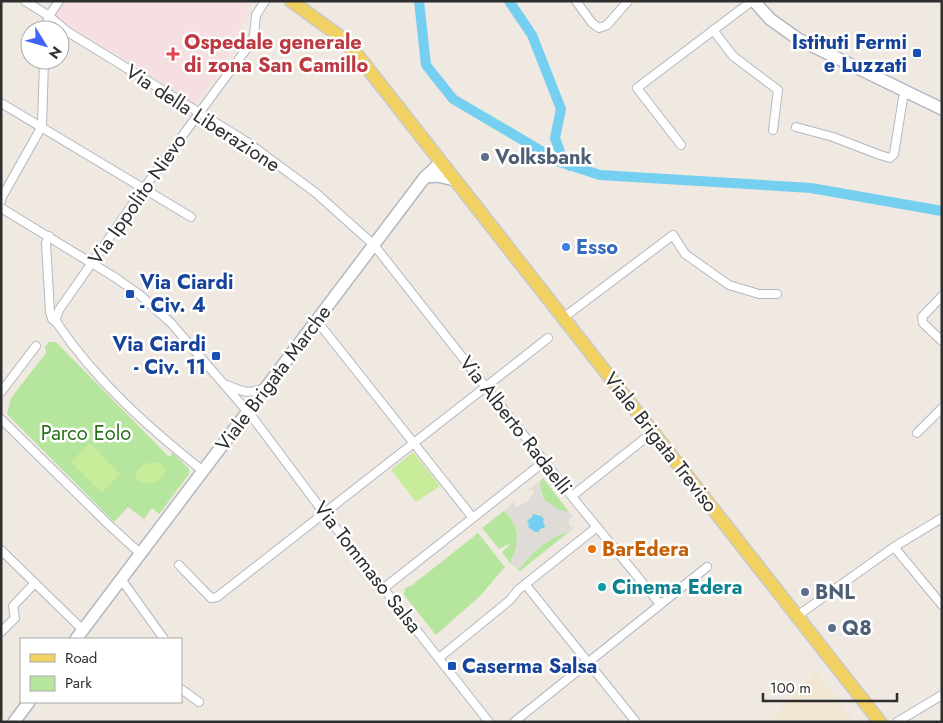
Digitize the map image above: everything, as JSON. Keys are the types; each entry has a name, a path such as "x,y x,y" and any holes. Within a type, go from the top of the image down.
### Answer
{"main road":[{"name":"Viale Brigata Treviso","path":"291,1 348,45 880,722"}],"street":[{"name":"Via della Liberazione","path":"25,1 49,16 68,32 246,142 316,193 374,245"},
{"path":"48,20 59,1"},
{"name":"Via Ippolito Nievo","path":"57,323 56,318 59,310 144,188 250,44 254,36 256,14 265,1"},
{"path":"576,1 592,23 599,28 607,25 628,1"},
{"path":"681,145 637,88 753,1 777,26 798,40 942,109"},
{"path":"713,30 733,56 778,90 773,130"},
{"path":"1,201 2,196 42,126 44,70"},
{"path":"796,127 833,137 880,156 890,158 894,154 903,98 906,93"},
{"path":"1,103 191,217"},
{"name":"Viale Brigata Marche","path":"77,638 425,177 440,163"},
{"path":"425,177 438,176 454,180"},
{"name":"Via Tommaso Salsa","path":"1,208 116,278 157,310 193,346 248,412 324,513 489,722"},
{"path":"563,318 674,235 685,254 728,285 759,294 776,294"},
{"path":"49,236 46,243 51,316 80,355 115,392 154,430 203,471"},
{"name":"Via Alberto Radaelli","path":"374,245 572,496 660,604"},
{"path":"942,296 922,317 923,323 942,341"},
{"path":"50,308 55,311 59,310"},
{"path":"317,321 473,518"},
{"path":"179,564 214,599 548,338"},
{"path":"1,392 36,346"},
{"path":"225,384 247,392 256,391 267,386"},
{"path":"917,433 942,408"},
{"path":"1,419 141,554"},
{"path":"572,496 653,432"},
{"path":"384,588 545,461"},
{"path":"796,616 894,547 942,518"},
{"path":"438,658 510,600 525,584 597,527"},
{"path":"894,547 942,605"},
{"path":"1,550 83,630"},
{"path":"514,722 707,567"},
{"path":"122,579 163,638"},
{"path":"1,632 15,618 13,606 34,583"},
{"path":"525,584 636,722"},
{"path":"182,691 199,702"},
{"path":"897,722 942,695"},
{"path":"14,722 28,703"}],"shaded area":[{"name":"Ospedale generale di zona San Camillo","path":"63,1 249,1 251,3 249,7 243,9 250,10 247,24 242,22 242,27 245,29 241,38 195,105 70,26 70,20 60,20 53,16"},
{"path":"540,481 541,494 544,500 560,510 569,512 574,517 569,519 569,524 575,527 569,532 556,536 537,549 518,570 510,563 516,547 517,532 511,518 504,511 516,500 515,507 527,502 535,491 527,491"},
{"path":"816,673 854,722 769,722"}],"green space":[{"name":"Parco Eolo","path":"49,342 56,342 169,457 173,453 189,469 189,474 159,514 152,508 144,519 128,507 114,522 7,414 11,398 46,353 45,347"},
{"path":"90,443 120,474 102,493 71,462"},
{"path":"413,452 440,486 416,502 391,470"},
{"path":"160,463 166,470 161,478 153,482 144,483 136,478 136,473 143,465"},
{"path":"543,478 569,512 556,509 547,503 541,488 540,481"},
{"path":"504,511 513,522 517,535 516,550 510,563 502,552 509,544 499,549 482,528"},
{"path":"569,532 520,571 518,570 534,552 547,542 554,537"},
{"path":"478,533 505,567 480,596 436,635 404,595 405,588 411,586"}],"water":[{"path":"533,514 544,519 544,528 540,529 539,532 535,532 528,527 527,521"}],"waterway":[{"path":"419,1 426,65 453,99 560,162 600,175 811,188 942,211"},
{"path":"509,1 532,35 561,109 555,138 563,160 570,166"}],"place":[{"name":"Istituti Fermi e Luzzati","path":"917,53"},
{"name":"Ospedale generale di zona San Camillo","path":"173,54"},
{"name":"Volksbank","path":"485,157"},
{"name":"Esso","path":"566,247"},
{"name":"Via Ciardi - Civ. 4","path":"130,294"},
{"name":"Via Ciardi - Civ. 11","path":"216,356"},
{"name":"BarEdera","path":"592,549"},
{"name":"Cinema Edera","path":"602,587"},
{"name":"BNL","path":"805,592"},
{"name":"Q8","path":"832,628"},
{"name":"Caserma Salsa","path":"452,666"}]}
